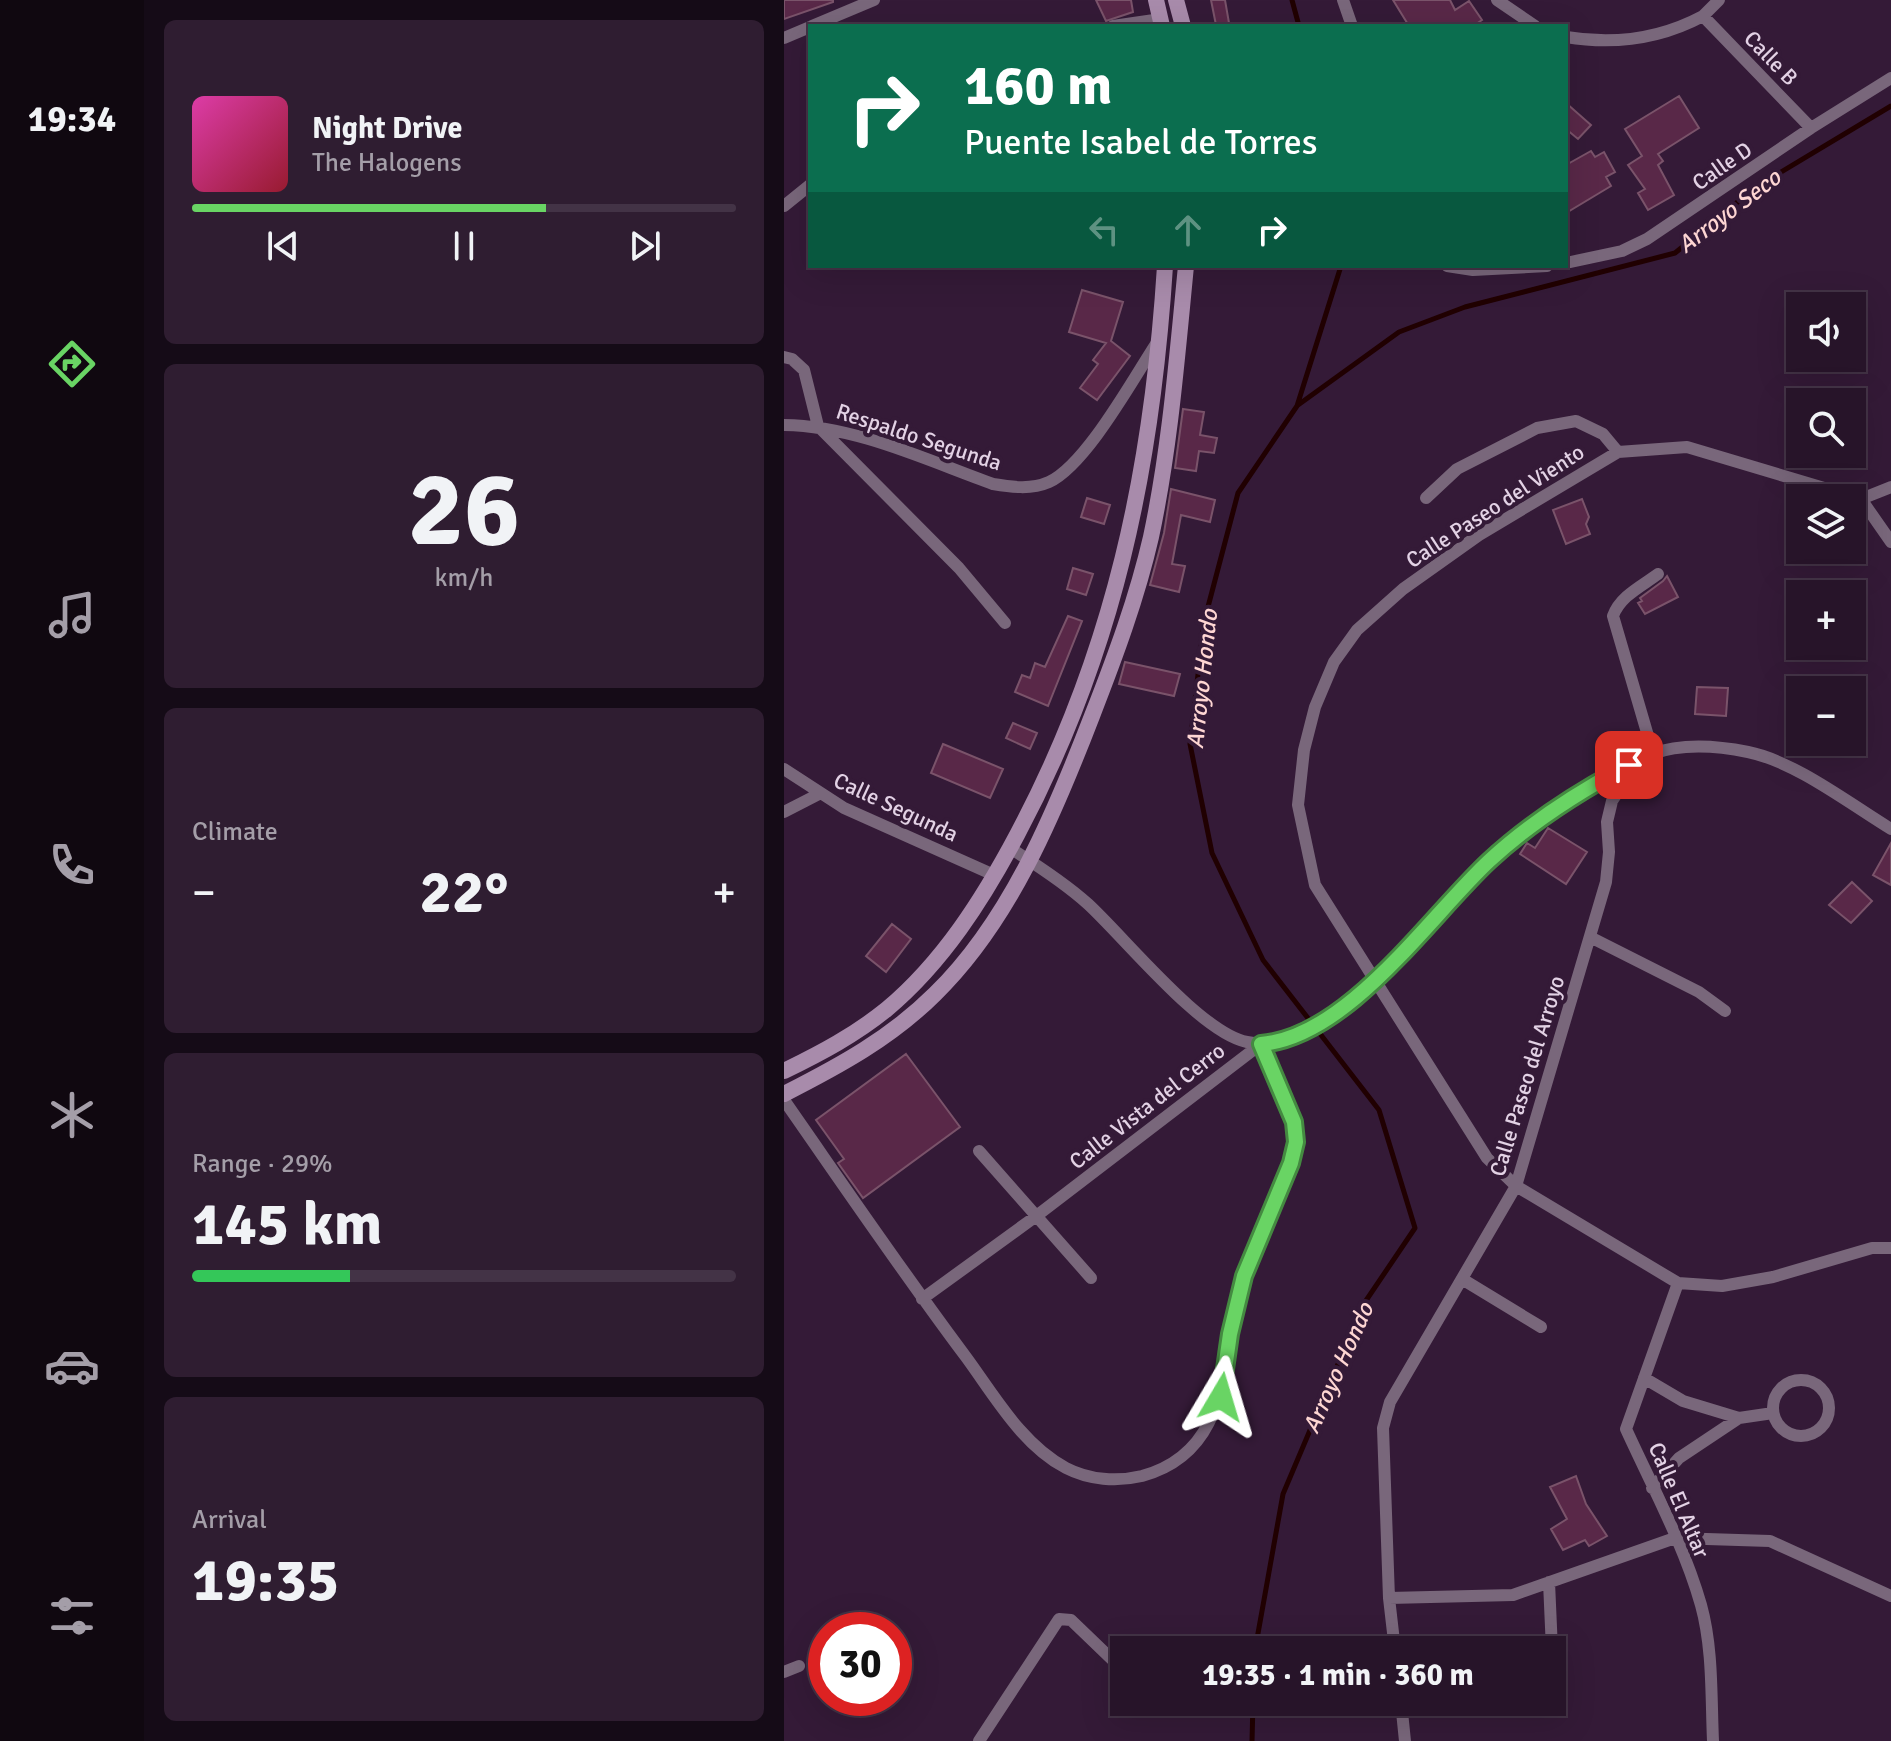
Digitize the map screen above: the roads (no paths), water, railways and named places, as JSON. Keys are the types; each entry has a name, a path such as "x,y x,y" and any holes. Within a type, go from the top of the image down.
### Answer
{"main road":[{"path":"1156,0 1161,22"},
{"path":"1176,0 1182,24"},
{"path":"784,1071 832,1048 865,1026 904,993 943,951 1010,848 1062,743 1093,662 1135,514 1160,338 1165,268"},
{"path":"784,1094 880,1042 936,994 986,932 1029,860 1078,753 1122,638 1139,583 1160,486 1178,358 1186,268"}],"street":[{"path":"816,24 874,0"},
{"path":"1343,0 1351,24"},
{"path":"1497,0 1532,24"},
{"path":"1568,37 1624,41 1677,30 1703,16 1719,0"},
{"name":"Calle B","path":"1703,16 1811,128"},
{"path":"1137,24 1161,22"},
{"path":"784,38 808,27"},
{"name":"Calle D","path":"1568,263 1613,253 1647,239 1891,78"},
{"path":"784,206 808,187"},
{"path":"1460,268 1510,268"},
{"name":"Respaldo Segunda","path":"784,425 818,426 854,435 993,484 1038,486 1051,481 1073,464 1160,338"},
{"path":"784,357 792,359 804,370 818,426 959,568 1005,623"},
{"path":"1426,498 1457,469 1537,428 1576,421 1603,434 1618,452"},
{"name":"Calle Paseo del Viento","path":"1678,1283 1516,1186 1487,1158 1315,885 1298,805 1304,750 1315,707 1334,662 1357,630 1403,589 1479,535 1618,452 1687,447 1811,484"},
{"path":"1866,497 1891,487"},
{"path":"1866,506 1891,542"},
{"path":"1653,753 1613,616 1623,599 1658,574"},
{"path":"1010,848 1088,904 1195,1011 1237,1040 1261,1044 1284,1040 1305,1031 1342,1006 1376,979 1491,860 1548,815 1605,778 1653,753 1706,746 1750,752 1776,760 1891,829"},
{"name":"Calle Paseo del Arroyo","path":"1393,1636 1389,1598 1383,1428 1390,1402 1516,1186 1606,882 1609,852 1607,822 1612,801 1653,753"},
{"name":"Calle Segunda","path":"784,769 819,794 994,875"},
{"path":"784,812 819,794"},
{"path":"1590,937 1699,992 1725,1011"},
{"path":"784,1100 922,1299 1018,1427 1051,1459 1067,1469 1089,1477 1133,1478 1154,1473 1191,1449 1214,1417 1221,1397 1230,1334 1244,1276 1296,1142 1294,1122 1261,1044"},
{"name":"Calle Vista del Cerro","path":"922,1299 1261,1044"},
{"path":"979,1151 1091,1278"},
{"path":"1678,1283 1722,1286 1773,1277 1872,1248 1891,1248"},
{"path":"1462,1279 1541,1327"},
{"name":"Calle El Altar","path":"1678,1283 1626,1429 1675,1538 1701,1606 1708,1646 1713,1741"},
{"path":"1644,1378 1683,1401 1739,1418 1773,1413"},
{"path":"1799,1380 1820,1388 1827,1398 1829,1409 1819,1429 1809,1435 1797,1436 1786,1432 1773,1413 1773,1402 1779,1391 1799,1380"},
{"path":"1652,1488 1679,1458 1739,1418"},
{"path":"1389,1598 1513,1595 1675,1538 1770,1541 1891,1596"},
{"path":"1549,1582 1551,1636"},
{"path":"979,1741 1059,1619 1071,1620 1110,1658"},
{"path":"784,1672 799,1666"},
{"path":"1402,1716 1405,1741"}],"waterway":[{"path":"1292,0 1298,24"},
{"name":"Arroyo Seco","path":"1298,405 1399,332 1465,307 1675,253 1756,187 1891,106"},
{"name":"Arroyo Hondo","path":"1258,1636 1283,1494 1363,1305 1415,1228 1379,1110 1263,960 1212,853 1190,744 1204,622 1238,493 1297,406 1340,268"},
{"name":"Arroyo Hondo","path":"1252,1741 1253,1716"}]}
